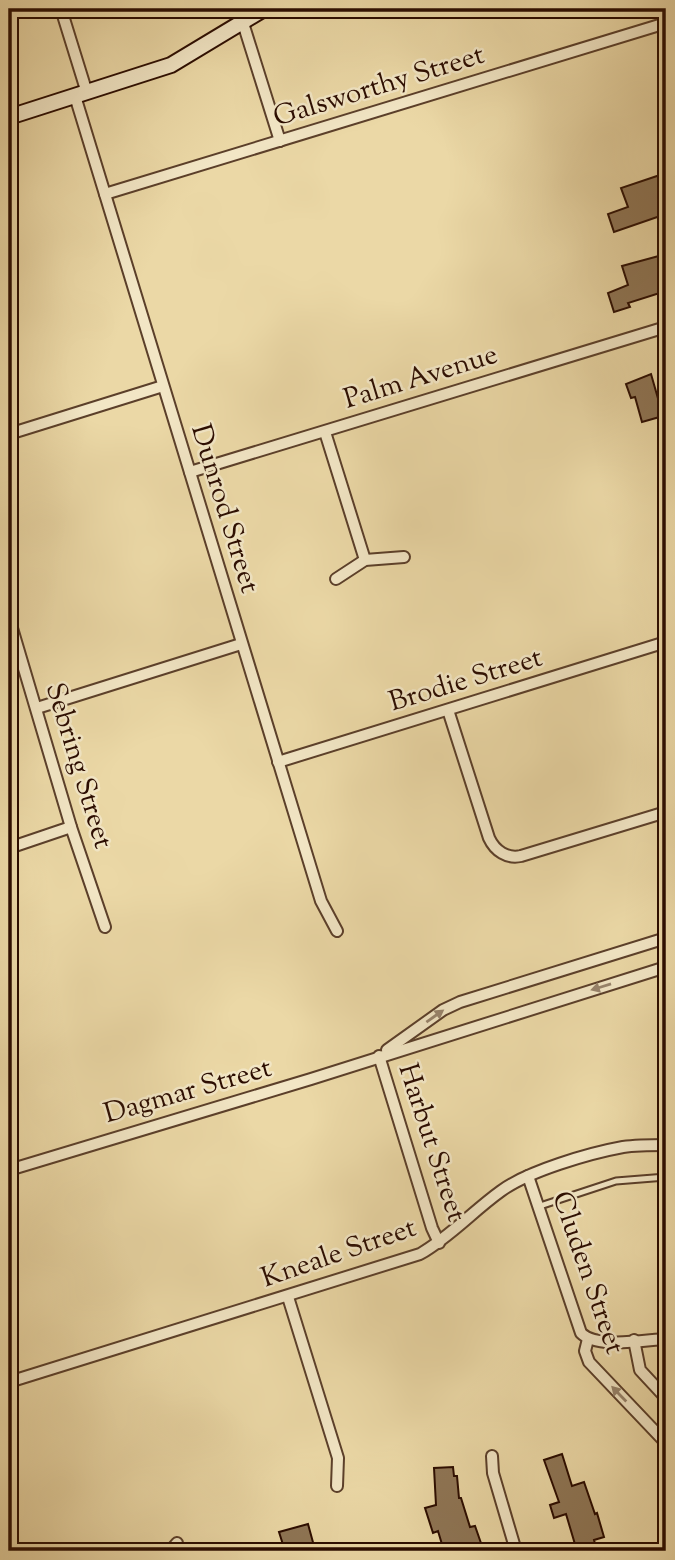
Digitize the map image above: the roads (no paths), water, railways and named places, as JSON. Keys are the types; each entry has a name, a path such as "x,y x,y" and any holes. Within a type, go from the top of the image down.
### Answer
{"street":[{"name":"Dunrod Street","path":"61,9 105,194 322,905 337,931"},
{"path":"9,117 171,65 264,9"},
{"path":"243,23 280,141"},
{"name":"Galsworthy Street","path":"105,194 666,23"},
{"name":"Palm Avenue","path":"190,472 666,327"},
{"path":"9,434 163,386"},
{"path":"325,432 365,560"},
{"path":"336,579 365,560 404,557"},
{"name":"Sebring Street","path":"9,618 14,655 37,708 71,827 105,927"},
{"name":"Brodie Street","path":"278,762 666,642"},
{"path":"37,708 241,644"},
{"path":"448,710 489,838 496,849 507,856 522,856 666,812"},
{"path":"9,848 71,827"},
{"name":"Dagmar Street","path":"379,1056 454,1005 666,938"},
{"name":"Dagmar Street","path":"9,1170 312,1079 666,967"},
{"name":"Harbut Street","path":"379,1056 439,1243"},
{"name":"Kneale Street","path":"9,1382 420,1254 439,1243 502,1190 528,1176 624,1147 666,1144"},
{"name":"Cluden Street","path":"528,1176 576,1321 581,1333 588,1339 585,1353 589,1362 666,1443"},
{"path":"288,1297 338,1458 337,1486"},
{"path":"588,1339 602,1342 666,1339"},
{"name":"Cluden Street","path":"634,1340 640,1370 666,1398"},
{"path":"492,1456 492,1468 516,1551"}],"lane":[{"path":"540,1206 616,1181 666,1177"}]}
